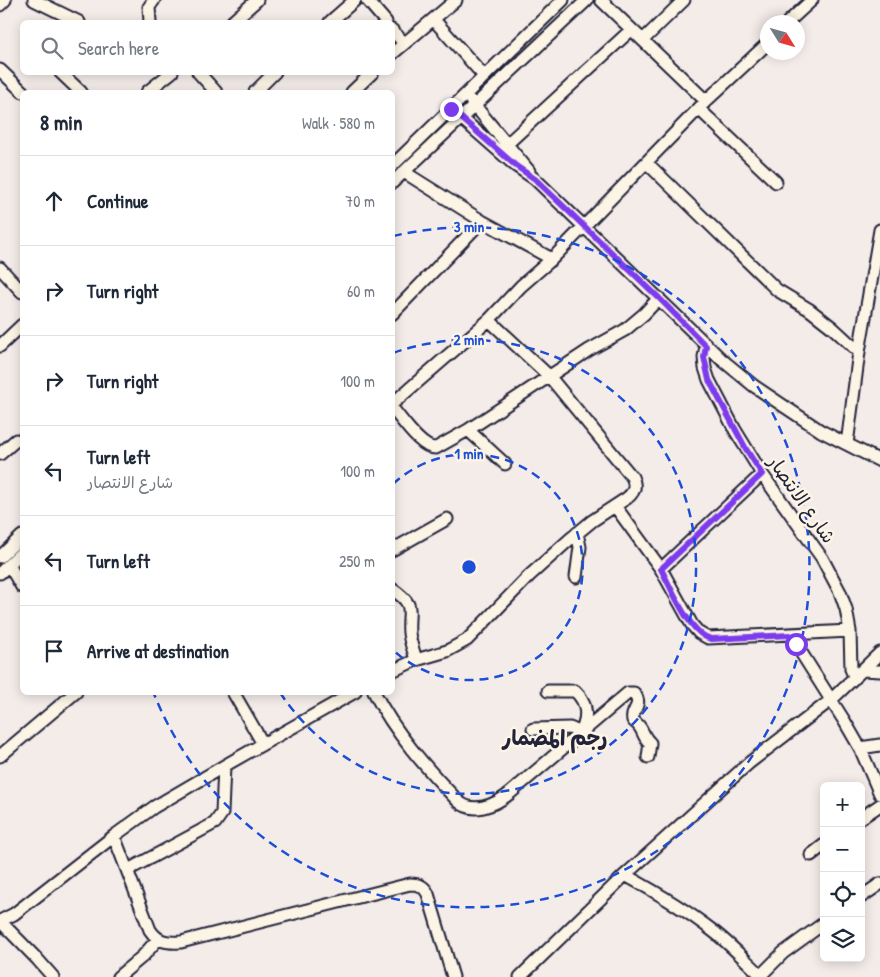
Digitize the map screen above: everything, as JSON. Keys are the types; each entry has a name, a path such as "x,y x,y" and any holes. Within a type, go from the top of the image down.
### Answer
{"street":[{"path":"0,5 5,0"},
{"path":"34,0 75,20"},
{"path":"150,20 149,7 154,0"},
{"path":"234,20 257,0"},
{"path":"332,20 355,0"},
{"path":"367,0 384,20"},
{"path":"395,52 456,0"},
{"path":"395,163 562,0"},
{"path":"395,180 587,0"},
{"path":"601,0 642,40 776,182"},
{"path":"642,40 684,0"},
{"path":"796,15 812,0"},
{"path":"434,20 484,76"},
{"path":"507,144 631,30"},
{"path":"395,34 404,44"},
{"path":"395,403 489,320 552,259 760,50"},
{"path":"0,70 21,90"},
{"path":"63,75 79,90"},
{"path":"150,90 168,75"},
{"path":"201,75 214,90"},
{"path":"257,90 272,75"},
{"path":"354,90 370,75"},
{"path":"466,95 535,179 659,298 706,346 754,386 821,431 880,461"},
{"path":"451,109 516,166 535,179"},
{"path":"646,163 777,290 810,310 859,352"},
{"path":"404,172 482,221 552,259"},
{"path":"395,311 482,221"},
{"path":"847,444 859,352 880,230"},
{"path":"0,268 20,290"},
{"path":"395,410 423,444 430,449 440,446 468,430 589,350 624,330 644,314 659,298"},
{"path":"395,670 416,660 447,651 467,640 529,576 577,533 592,520 632,494 635,482 632,477 549,376 489,320"},
{"path":"0,346 20,327"},
{"name":"شارع الانتصار","path":"706,346 704,357 709,380 742,443 822,558 846,609 850,631 851,669 859,674"},
{"path":"468,430 504,464"},
{"path":"0,454 16,440"},
{"path":"661,569 762,474"},
{"path":"615,506 661,569 692,625 708,638 850,631"},
{"path":"395,548 447,519"},
{"path":"576,577 580,548 577,533"},
{"path":"0,557 20,538"},
{"path":"20,554 4,569 20,585"},
{"path":"395,591 408,602 410,608 410,639 416,660"},
{"path":"790,635 860,748 880,794"},
{"path":"520,977 625,875 749,763 831,700 880,653"},
{"path":"859,674 880,670"},
{"path":"548,691 575,691 582,697 585,706 586,722 581,733"},
{"path":"376,695 393,725 410,748 458,801 467,808 481,807 499,802 628,693 634,693 638,698 633,718 634,722 640,726 643,736 650,743 648,757"},
{"path":"0,756 72,695"},
{"path":"235,695 263,744"},
{"path":"52,977 0,921 14,914 154,807 350,695"},
{"path":"533,729 570,728 581,733"},
{"path":"860,748 880,745"},
{"path":"128,870 216,823 222,813 224,766"},
{"path":"865,815 880,805"},
{"path":"114,836 150,930 158,939 165,942 181,942 416,884 424,888 428,894 453,977"},
{"path":"810,854 820,848"},
{"path":"625,875 672,901 695,917 731,946 760,976 783,953 820,926"},
{"path":"865,894 880,884"},
{"path":"118,977 143,956 158,939"}],"district":[{"name":"رجم المضمار","path":"555,738"}],"route":[{"path":"451,109 516,166 535,179 659,298 706,346 704,357 709,380 735,430 762,474 661,569 692,625 704,636 712,639 790,635 796,644"}]}
